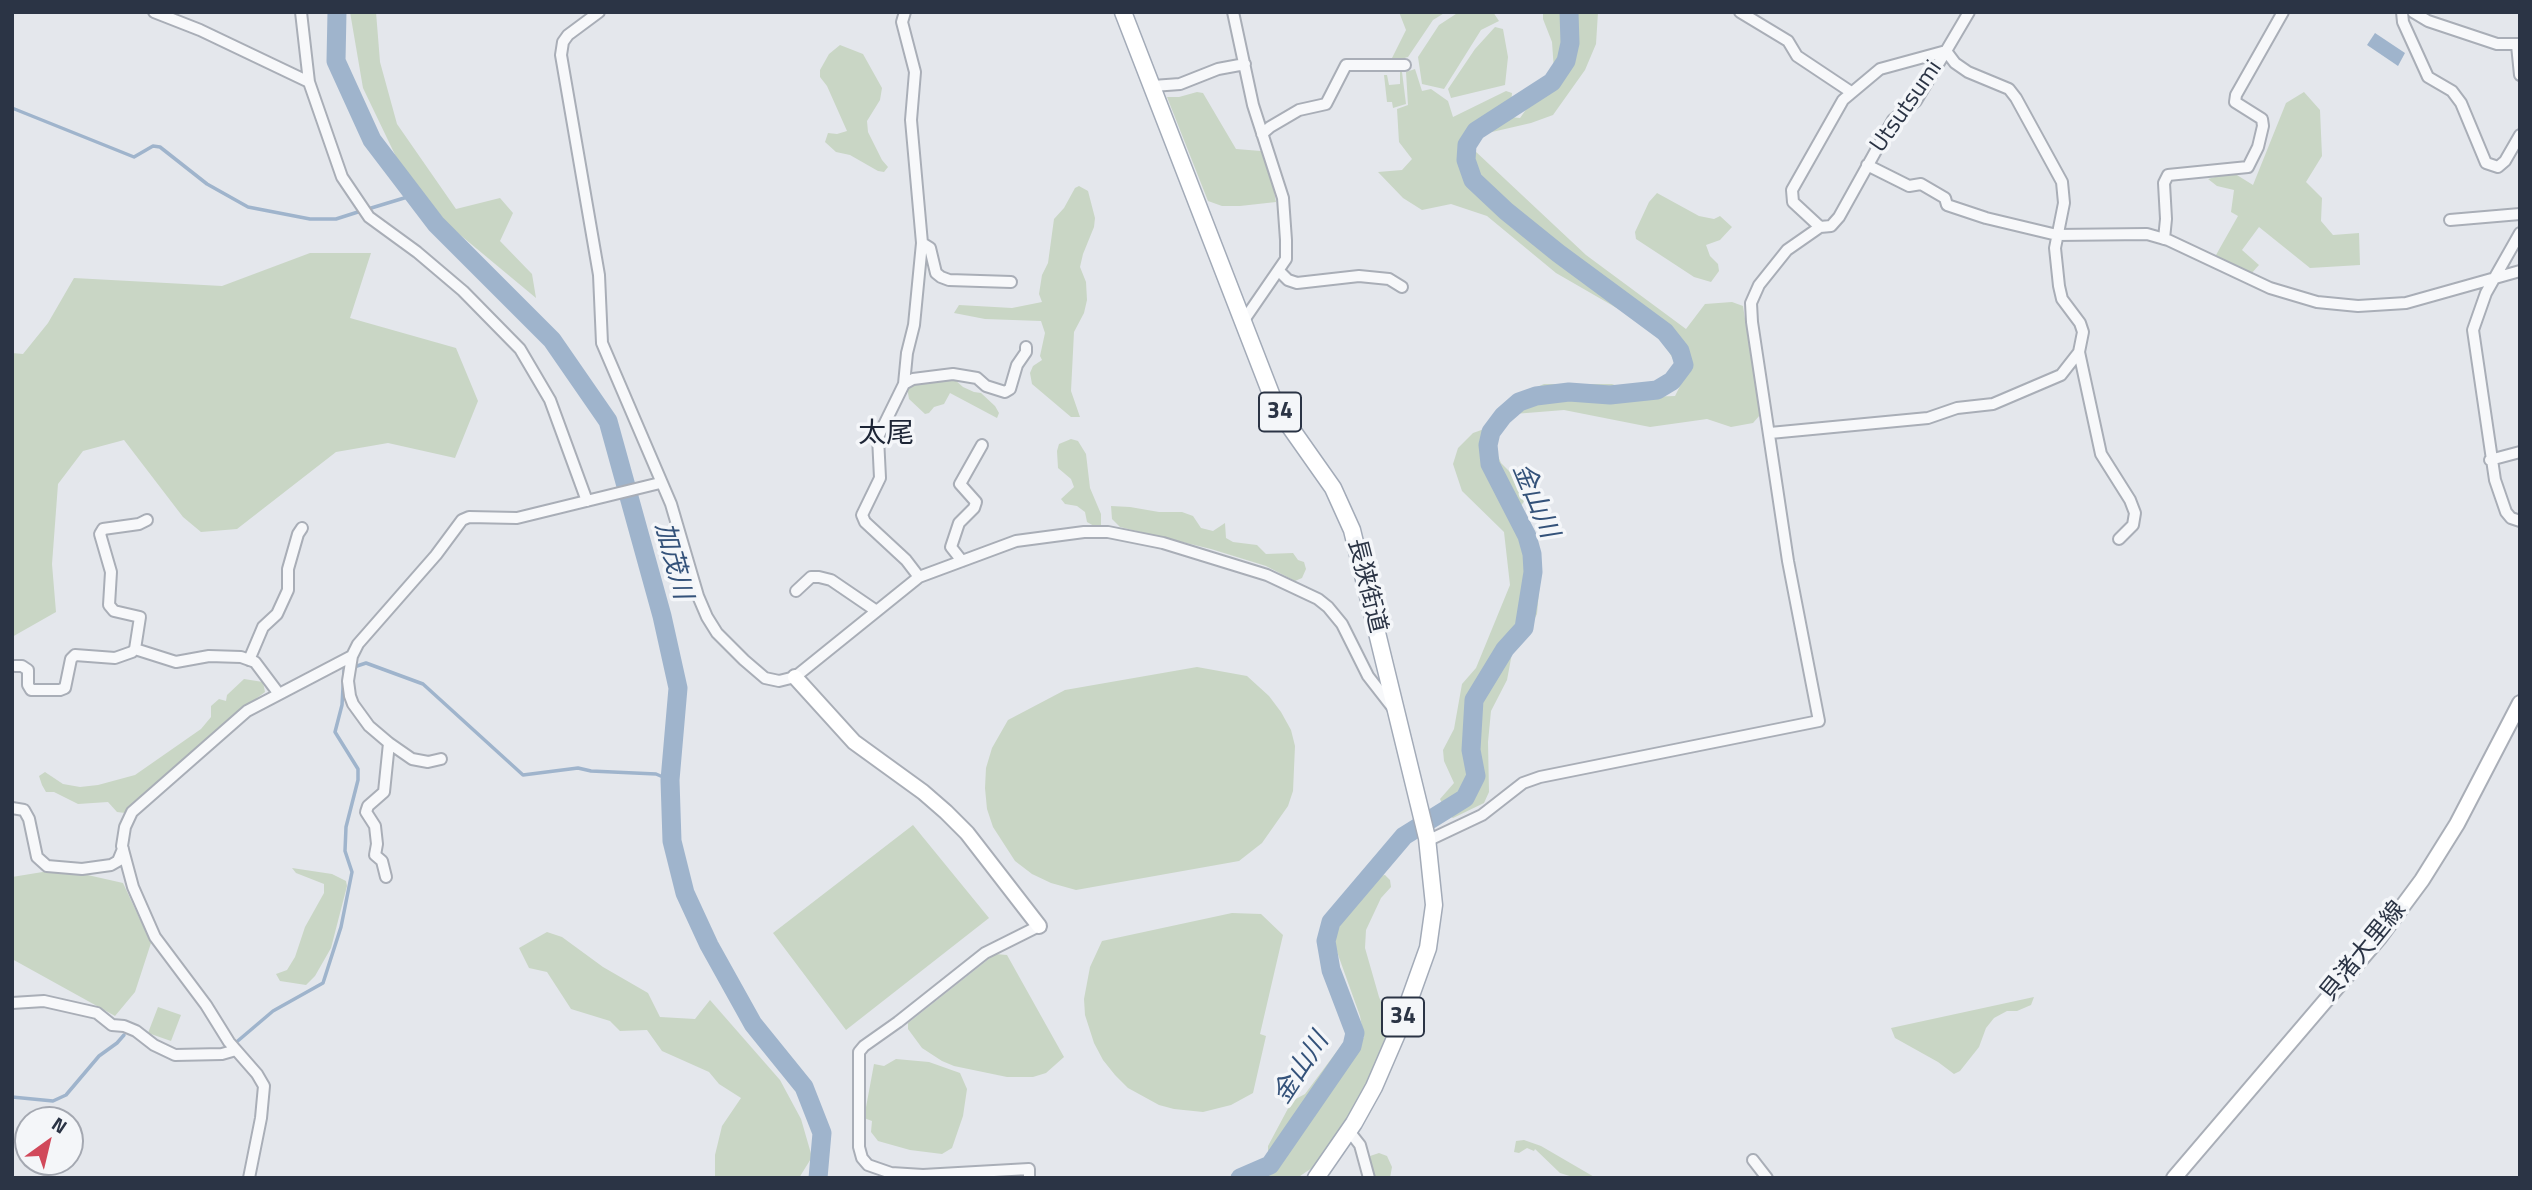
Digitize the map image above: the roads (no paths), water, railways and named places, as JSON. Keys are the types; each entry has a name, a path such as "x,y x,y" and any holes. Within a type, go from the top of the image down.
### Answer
{"main road":[{"name":"長狭街道","path":"1123,12 1277,408 1328,480 1346,514 1357,546 1427,839 1434,905 1429,943 1380,1076 1349,1132 1316,1178"}],"street":[{"path":"154,12 200,30 309,82"},
{"path":"301,12 309,82 342,177 369,217 417,252 463,291 520,349 550,400 587,501"},
{"path":"599,12 574,28 563,42 561,55 599,275 601,343 671,504 698,596 717,633 765,678 779,681 795,677 919,577 1016,541 1084,531 1108,532 1163,543 1267,575 1308,593 1328,607 1342,624 1377,689 1397,714"},
{"path":"905,12 902,22 915,72 911,120 922,243 914,325 907,353 904,384 878,437 880,478 862,515 865,522 906,560 919,577"},
{"path":"1233,12 1262,134 1283,198 1286,259 1242,323"},
{"path":"1740,12 1788,41 1797,55 1851,92"},
{"name":"Utsutsumi","path":"1427,839 1482,815 1523,783 1539,777 1819,721 1788,561 1751,303 1759,285 1787,250 1819,227 1831,226 1839,217 1893,120 1916,101 1969,12"},
{"path":"2164,239 2164,183 2168,175 2248,167 2258,147 2262,119 2235,102 2236,95 2283,12"},
{"path":"2402,12 2403,22 2428,77 2452,91 2461,103 2486,163 2498,167 2520,135"},
{"path":"2413,12 2428,21 2497,44 2519,44 2520,75"},
{"path":"1819,227 1793,202 1792,190 1843,100 1880,69 1945,51 1955,63 1968,72 2009,89 2062,182 2064,202 2054,248 2059,286 2062,299 2080,323 2083,332 2079,352 2101,454 2130,500 2135,513 2133,525 2119,539"},
{"path":"1153,86 1180,84 1218,69 1245,64"},
{"path":"1262,134 1299,110 1326,104 1346,65 1405,65"},
{"path":"1867,166 1909,186 1922,184 1945,198 1947,205 1986,218 2057,235 2147,234 2164,239 2270,288 2318,302 2358,306 2406,303 2520,271"},
{"path":"2450,220 2520,214"},
{"path":"2520,233 2486,293 2473,330 2490,460 2506,512 2511,518 2520,521"},
{"path":"922,243 930,248 936,273 941,277 949,280 1011,282"},
{"path":"1279,271 1288,280 1297,283 1359,276 1389,279 1402,287"},
{"path":"904,384 913,379 953,374 977,378 986,386 1006,392 1010,389 1026,346"},
{"path":"1770,433 1928,418 1957,408 1993,404 2061,376 2079,352"},
{"path":"962,561 951,547 959,523 974,508 976,502 960,484 982,445"},
{"path":"2490,460 2520,452"},
{"path":"441,759 428,762 412,759 369,726 353,704 348,681 352,656 358,644 443,547 462,520 469,517 517,518 660,482"},
{"path":"135,649 139,617 114,611 109,606 111,572 100,534 103,529 139,524 147,520"},
{"path":"249,660 263,627 277,614 288,590 288,569 302,528"},
{"path":"796,591 811,577 819,576 831,580 875,610"},
{"path":"15,666 28,670 28,685 31,690 60,690 65,688 71,659 75,655 115,657 135,649 176,662 209,656 241,657 255,662 279,694"},
{"path":"12,808 24,810 29,819 37,857 47,866 82,869 111,865 118,861 123,849 125,827 132,812 142,802 247,712 352,656"},
{"path":"795,677 854,742 946,811 967,833 1040,926 985,953 859,1052 859,1147 862,1158 868,1165 891,1173 923,1175 1029,1169 1029,1178"},
{"name":"貝渚大里線","path":"2174,1178 2379,938 2422,880 2464,812 2520,704"},
{"path":"386,877 382,861 376,855 375,826 366,812 368,806 384,792 389,743"},
{"path":"123,849 133,887 155,937 206,1005 233,1047 257,1074 265,1092 249,1178"},
{"path":"12,1003 44,1001 97,1013 112,1026 124,1026 136,1031 154,1045 175,1055 222,1054 233,1047"},
{"path":"1349,1132 1360,1145 1369,1178"},
{"path":"1753,1160 1767,1178"}],"water":[{"path":"2375,33 2405,53 2398,66 2367,45"}],"waterway":[{"name":"加茂川","path":"337,12 336,61 372,140 436,224 552,340 608,421 662,616 678,688 670,780 672,841 685,893 709,945 753,1024 804,1087 822,1133 818,1178"},
{"name":"金山川","path":"1240,1178 1270,1165 1352,1046 1355,1033 1331,970 1326,941 1331,922 1404,836 1465,798 1476,776 1471,750 1474,700 1505,649 1524,628 1533,572 1527,536 1490,464 1488,445 1491,432 1503,416 1519,402 1536,396 1569,392 1610,395 1657,390 1672,381 1684,365 1680,351 1665,332 1506,211 1473,180 1466,160 1467,145 1476,131 1552,82 1566,61 1570,43 1569,12"},
{"path":"12,108 134,157 153,146 160,147 207,184 248,207 310,219 336,219 361,211"},
{"path":"368,209 414,195"},
{"path":"354,667 366,663 423,684 523,775 578,768 656,774 670,780"},
{"path":"233,1045 273,1011 323,983 341,927 352,872 345,851 346,827 358,780 358,769 335,732 342,705 344,670 347,669"},
{"path":"12,1097 53,1101 66,1095 99,1056 124,1035"}],"district":[{"name":"太尾","path":"886,435"}]}
